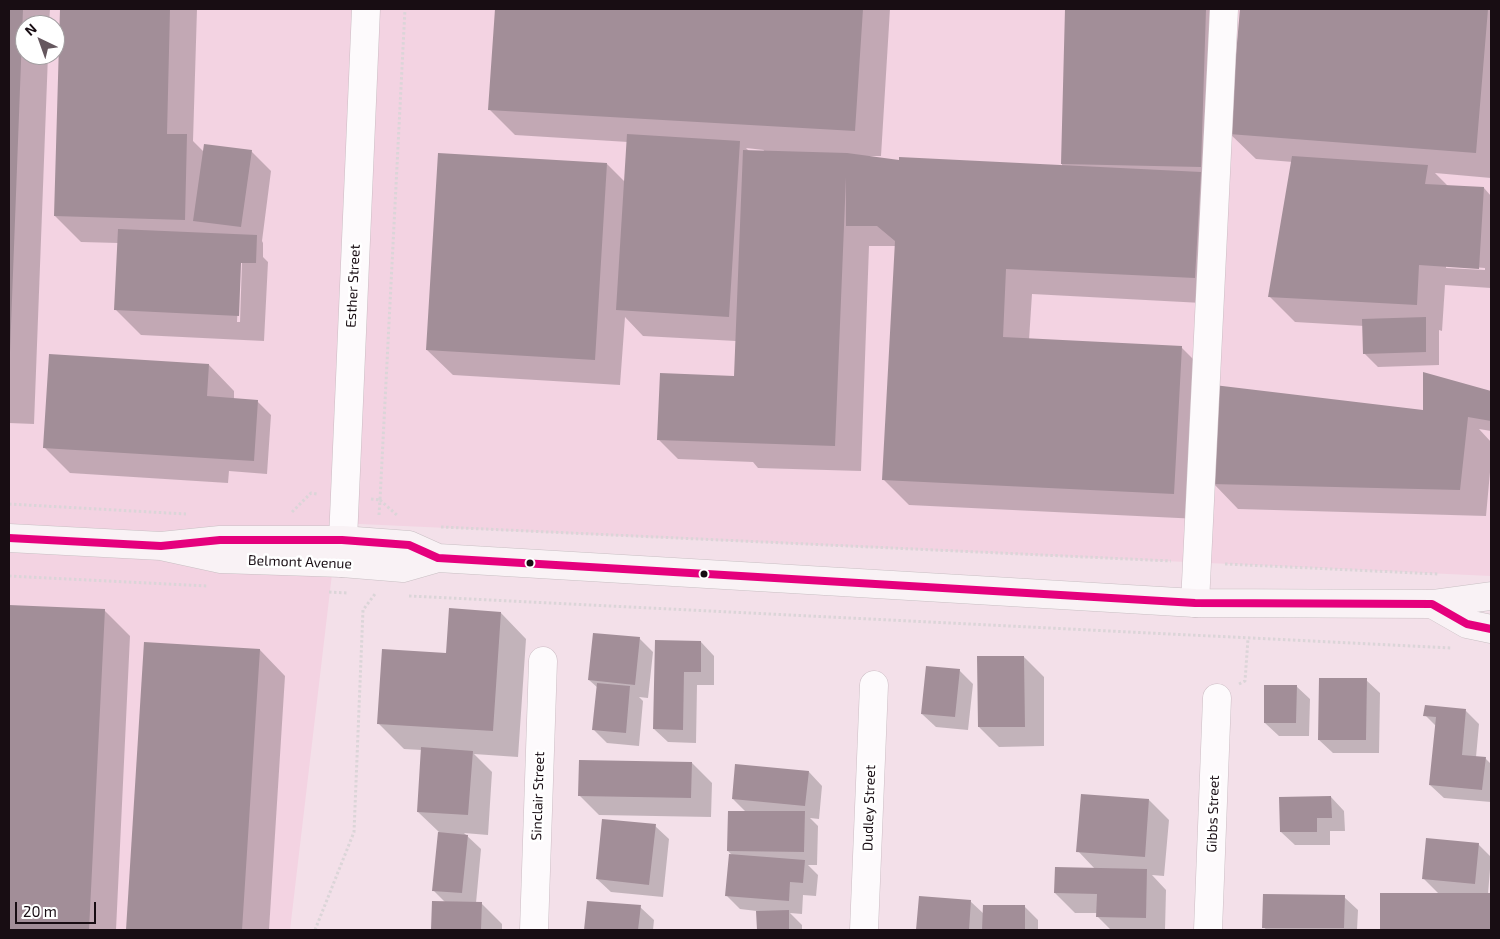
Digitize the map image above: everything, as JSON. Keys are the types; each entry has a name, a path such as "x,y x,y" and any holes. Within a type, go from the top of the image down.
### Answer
{"main road":[{"name":"Belmont Avenue","path":"9,538 161,546 220,540 342,552 408,545 438,558 1195,603 1432,604 1491,596"},
{"name":"Belmont Avenue","path":"1432,604 1467,624 1491,629"}],"street":[{"name":"Esther Street","path":"342,552 366,9"},
{"path":"1195,603 1224,9"},
{"name":"Sinclair Street","path":"534,930 543,661"},
{"name":"Dudley Street","path":"864,930 874,685"},
{"name":"Gibbs Street","path":"1208,930 1217,698"}],"path":[{"path":"291,512 311,493 380,500 405,9"},
{"path":"9,504 186,514"},
{"path":"9,576 213,587"},
{"path":"320,592 357,594"},
{"path":"366,594 384,595"},
{"path":"404,596 1459,649"},
{"path":"1217,698 1245,681 1248,638"}],"shaded area":[{"path":"9,9 1491,9 1491,576 338,523 290,930 9,930"}],"building":[{"path":"9,9 23,9 23,15 15,15 15,65 21,65 9,352"},
{"path":"60,9 170,9 167,134 187,134 185,220 54,216 58,65 65,65 65,15 60,15"},
{"path":"495,9 863,9 855,131 488,110"},
{"path":"1065,9 1206,9 1201,167 1061,164"},
{"path":"1240,9 1488,9 1476,153 1229,134"},
{"path":"627,134 740,141 729,317 616,310"},
{"path":"204,144 252,150 241,227 193,221"},
{"path":"743,150 847,153 899,160 899,157 1201,172 1195,278 1006,269 1003,337 1182,346 1174,494 882,480 895,241 877,226 846,226 846,177 835,446 657,440 660,373 734,376"},
{"path":"438,153 607,163 595,360 426,350"},
{"path":"1292,156 1428,165 1425,184 1484,187 1479,269 1419,265 1417,305 1268,297"},
{"path":"118,229 257,235 256,263 241,263 239,316 114,310"},
{"path":"1426,317 1426,352 1363,354 1362,319"},
{"path":"49,354 209,364 207,396 258,400 254,461 43,448"},
{"path":"1423,372 1491,391 1491,421 1468,417 1460,490 1211,484 1214,385 1423,410"},
{"path":"9,605 105,609 89,930 9,930"},
{"path":"449,608 501,612 493,731 377,724 382,649 446,653"},
{"path":"593,633 640,637 635,685 588,680"},
{"path":"655,640 701,641 701,672 684,672 683,730 653,729"},
{"path":"144,642 260,649 242,930 126,930"},
{"path":"977,656 1024,656 1025,727 978,727"},
{"path":"926,666 960,669 955,717 921,714"},
{"path":"1319,678 1367,678 1366,740 1318,740"},
{"path":"597,683 630,686 626,733 592,730"},
{"path":"1264,685 1297,685 1296,723 1264,723"},
{"path":"1425,705 1466,709 1462,755 1486,757 1482,790 1429,785 1436,717 1423,716"},
{"path":"421,747 473,751 468,815 417,812"},
{"path":"579,760 692,762 691,798 578,796"},
{"path":"735,764 809,771 805,806 732,799"},
{"path":"1081,794 1149,799 1145,857 1076,852"},
{"path":"1331,796 1332,818 1317,818 1317,832 1280,832 1279,797"},
{"path":"728,811 805,811 804,852 727,851"},
{"path":"602,819 656,824 649,885 596,879"},
{"path":"438,832 468,835 462,893 432,891"},
{"path":"1426,838 1479,843 1475,884 1422,879"},
{"path":"729,854 805,860 803,883 790,882 789,901 725,896"},
{"path":"1055,867 1147,869 1146,918 1096,917 1097,894 1054,893"},
{"path":"1380,893 1491,893 1491,930 1380,930"},
{"path":"1263,894 1345,895 1344,928 1262,928"},
{"path":"919,896 971,900 969,930 916,930"},
{"path":"432,901 482,902 481,930 431,930"},
{"path":"587,901 641,905 638,930 584,930"},
{"path":"983,905 1025,905 1025,930 982,930"},
{"path":"789,910 789,930 757,930 756,911"}],"transit line":[{"path":"9,538 161,546 220,540 342,540 409,545 438,558 1195,603 1432,604 1467,624 1491,629"}]}
